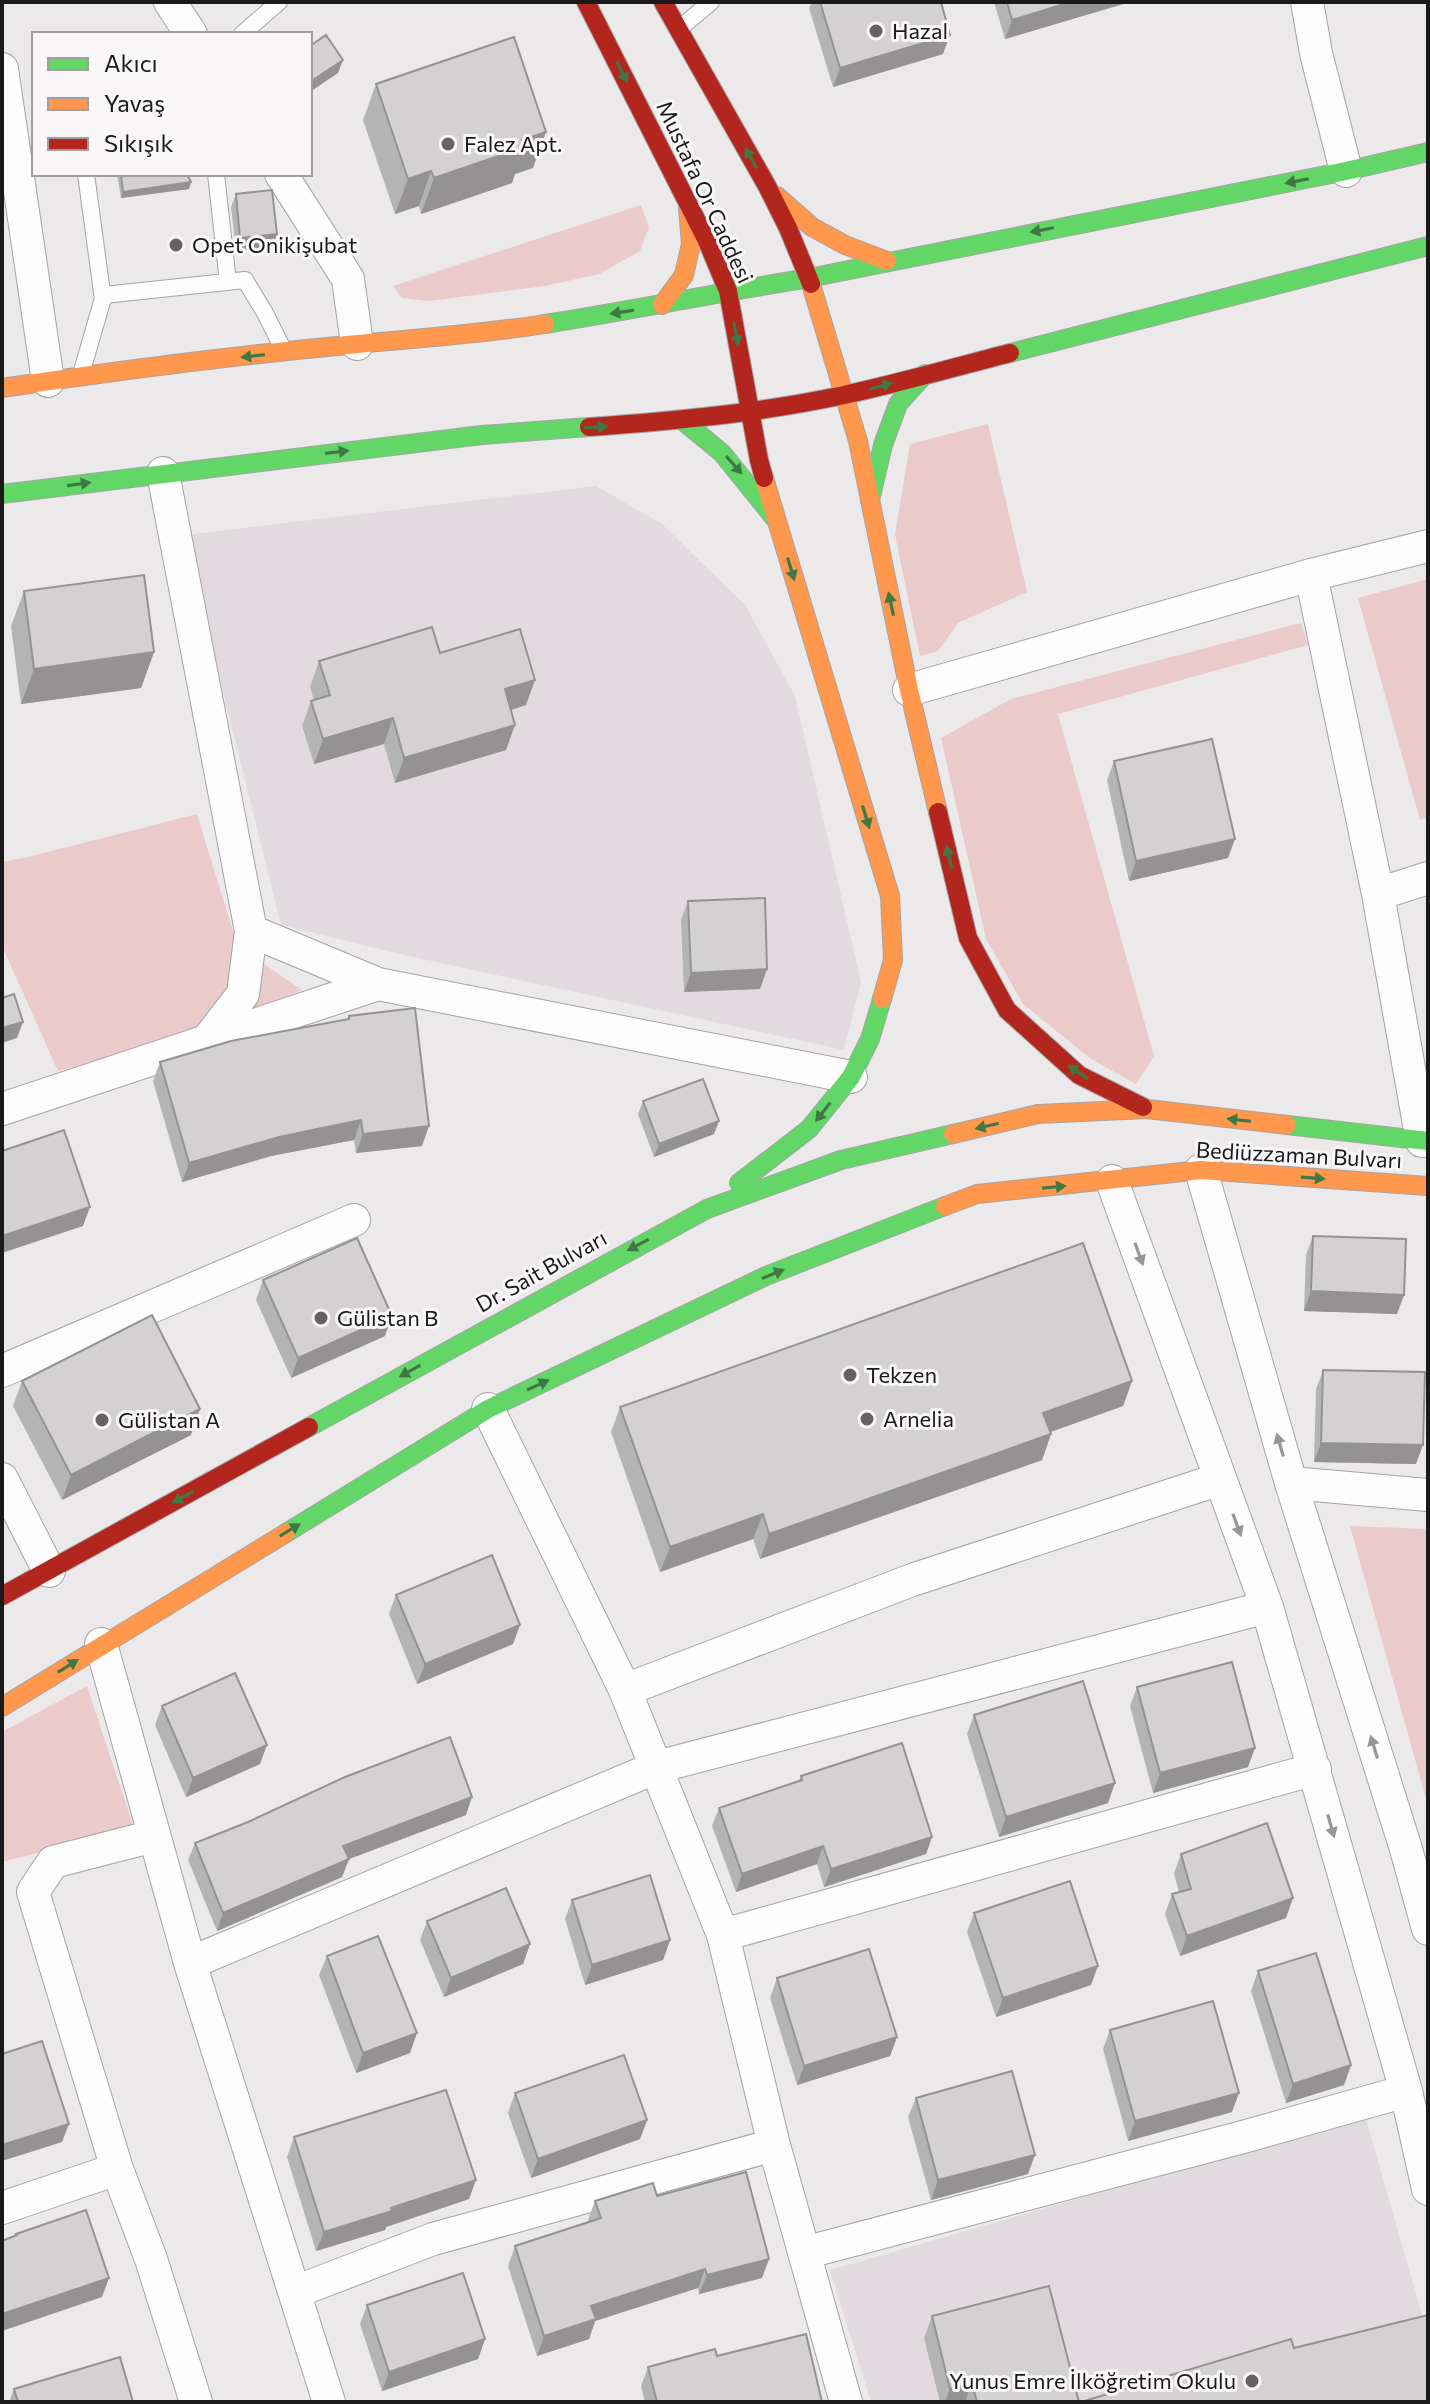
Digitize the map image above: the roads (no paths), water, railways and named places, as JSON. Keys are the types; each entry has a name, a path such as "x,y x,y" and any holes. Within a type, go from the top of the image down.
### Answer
{"main road":[{"name":"Mustafa Or Caddesi","path":"586,2 688,202 728,291 759,460 890,896 893,960 870,1039 851,1077 809,1129 707,1209"},
{"path":"663,2 767,186 809,278 845,395 909,690 968,938 1007,1010 1079,1075 1147,1109"},
{"path":"2,388 285,352 484,334 662,305 1346,171 1428,152"},
{"path":"767,186 812,227 845,245 887,261"},
{"path":"662,305 684,275 691,244 688,202"},
{"path":"2,494 482,435 750,412 845,395 1428,246"},
{"path":"870,500 883,445 898,404 925,374"},
{"path":"682,420 706,435 737,467 776,520"},
{"name":"Bediüzzaman Bulvarı","path":"1147,1109 1425,1141"},
{"name":"Dr. Sait Bulvarı","path":"2,1596 707,1209 841,1160 1023,1117 1147,1109"},
{"name":"Bediüzzaman Bulvarı","path":"488,1409 766,1276 977,1194 1201,1170 1428,1186"},
{"path":"2,1707 488,1409"}],"street":[{"path":"170,2 190,32"},
{"path":"1307,2 1316,53 1346,171"},
{"path":"2,69 48,381"},
{"path":"282,176 348,279 357,344"},
{"path":"163,473 251,931 243,994 205,1043"},
{"path":"909,690 1311,575 1428,546"},
{"path":"1311,575 1378,894 1425,1141"},
{"path":"1378,894 1428,878"},
{"path":"251,931 378,984 851,1077"},
{"path":"2,1109 378,984"},
{"path":"1201,1170 1291,1483 1417,1846 1428,1929"},
{"path":"1112,1181 1267,1607 1406,2091 1428,2189"},
{"path":"2,1371 354,1220"},
{"path":"488,1409 625,1690 723,1935 774,2145 846,2402"},
{"path":"2,1479 49,1571"},
{"path":"625,1690 912,1580 1220,1479"},
{"path":"1291,1483 1428,1495"},
{"path":"190,1963 657,1767 1267,1607"},
{"path":"101,1644 190,1963 329,2402"},
{"path":"723,1935 1315,1769"},
{"path":"154,1836 53,1862 33,1892 117,2169 151,2259 196,2402"},
{"path":"804,2253 1406,2091"},
{"path":"295,2292 433,2239 774,2145"},
{"path":"2,2208 117,2169"}],"lane":[{"path":"244,32 279,2"},
{"path":"679,29 711,2"},
{"path":"86,176 103,300"},
{"path":"216,176 228,282"},
{"path":"80,376 104,295 245,280 285,352"}],"place":[{"name":"Hazal","path":"876,31"},
{"name":"Falez Apt.","path":"448,144"},
{"name":"Opet Onikişubat","path":"176,245"},
{"name":"Gülistan B","path":"321,1318"},
{"name":"Tekzen","path":"850,1375"},
{"name":"Arnelia","path":"867,1419"},
{"name":"Gülistan A","path":"102,1420"},
{"name":"Yunus Emre İlköğretim Okulu","path":"1252,2381"}]}
